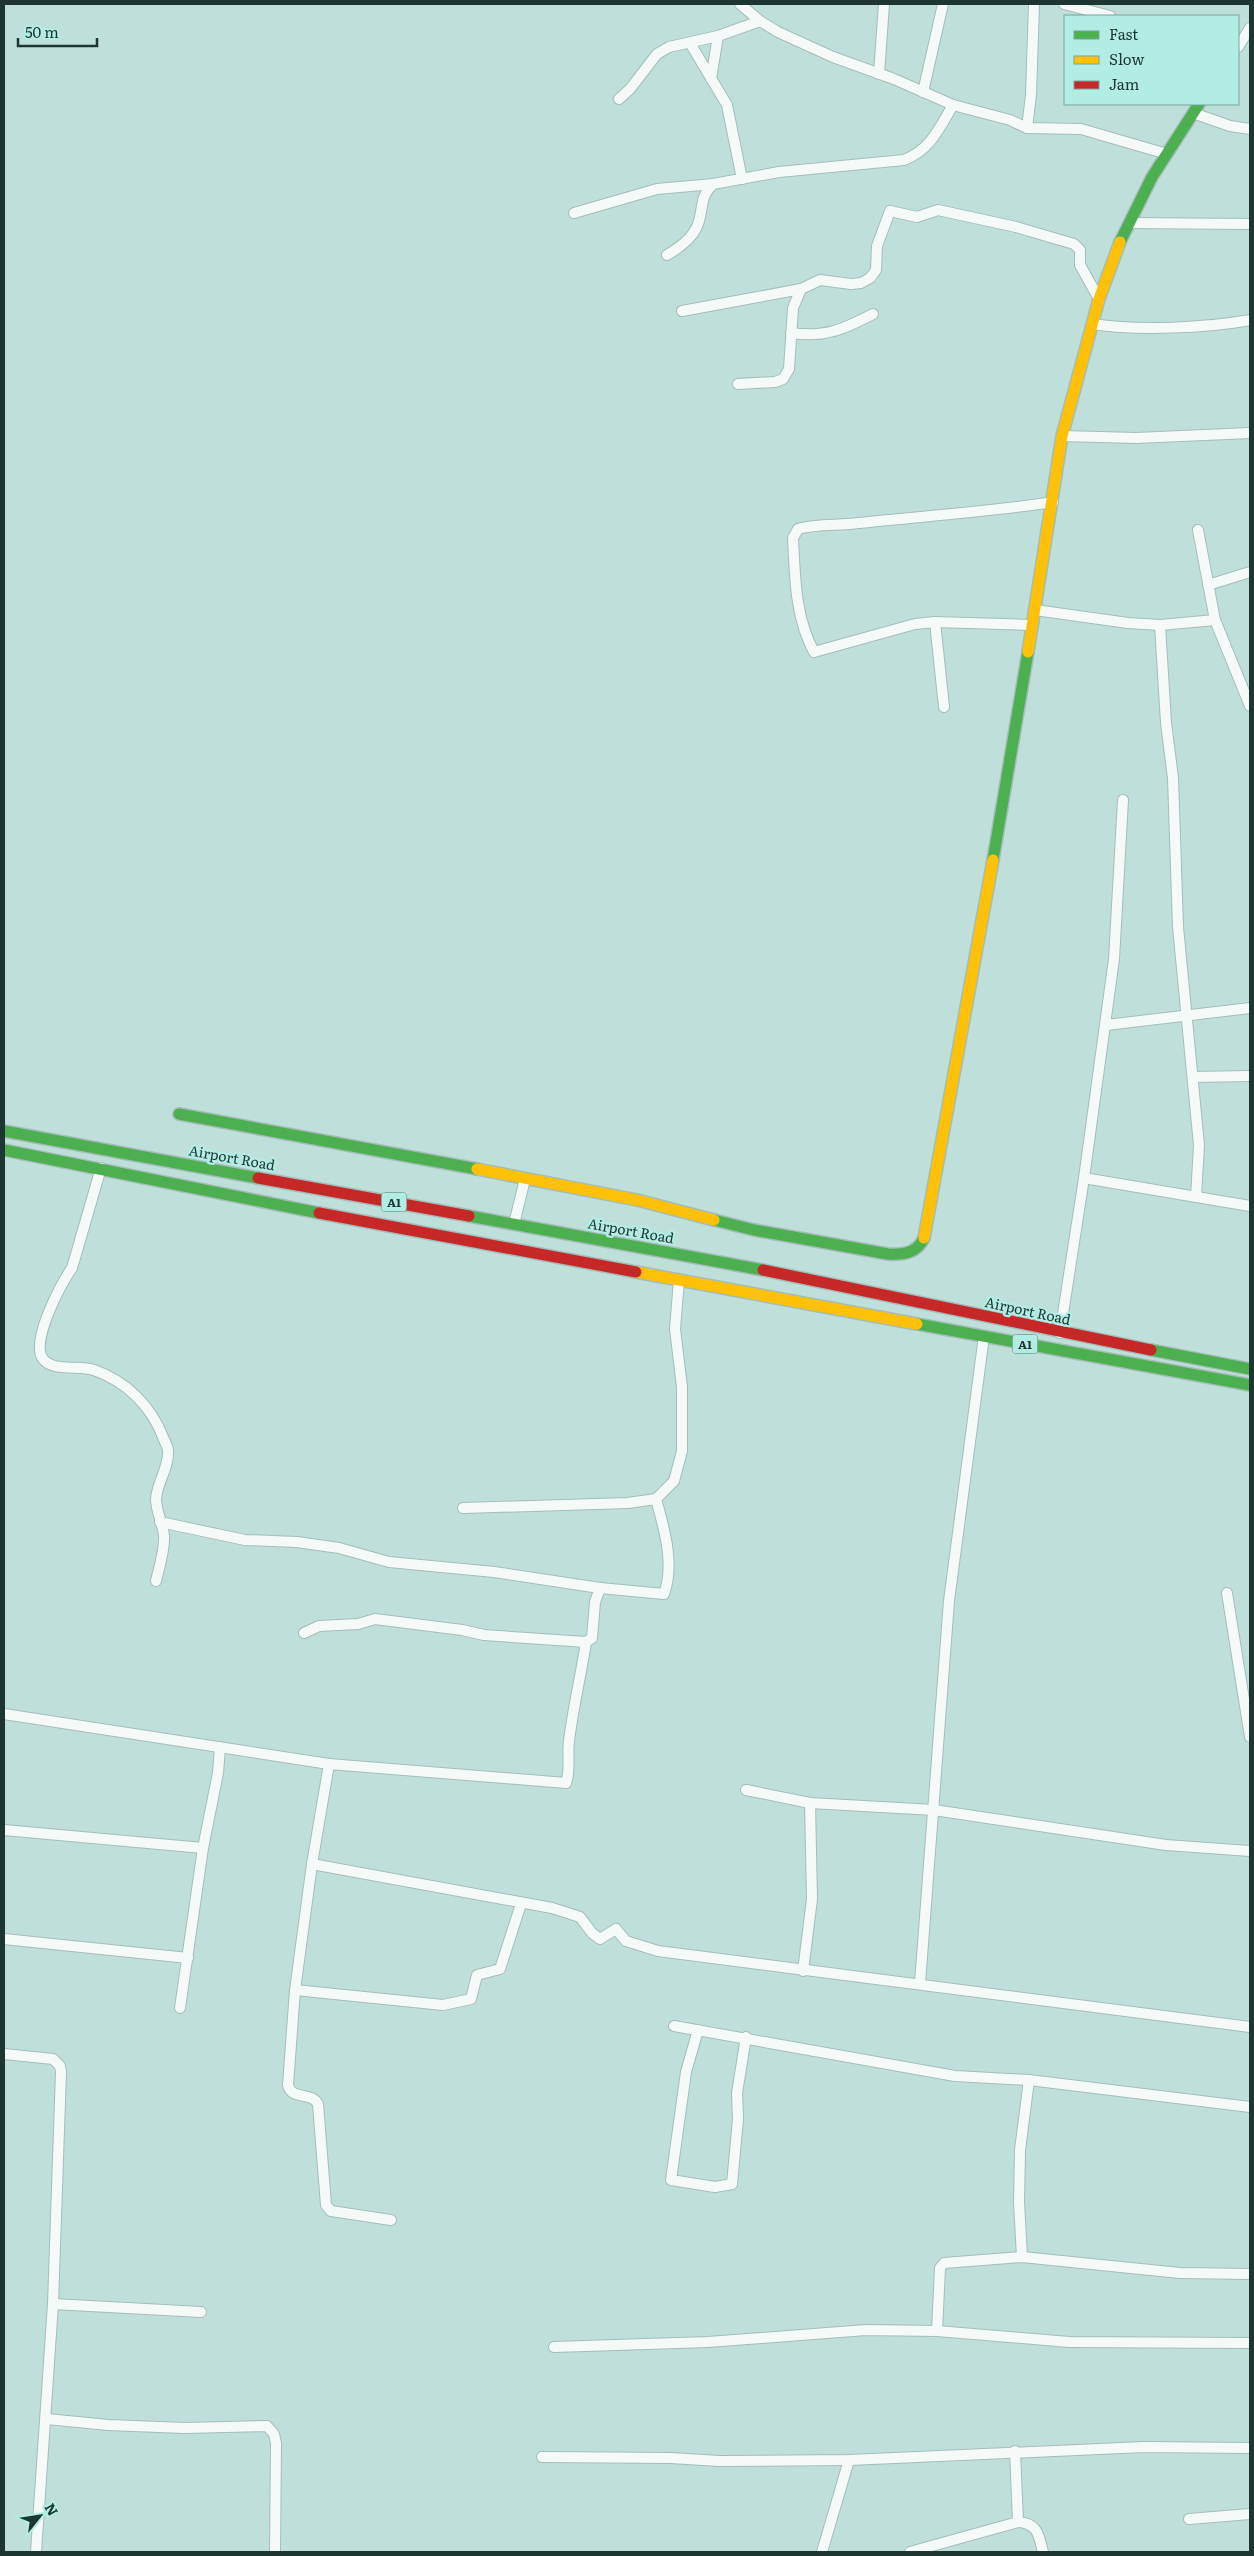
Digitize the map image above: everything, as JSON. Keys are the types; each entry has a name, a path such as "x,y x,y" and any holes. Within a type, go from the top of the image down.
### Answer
{"main road":[{"path":"179,1114 637,1200 754,1230 888,1254 901,1255 920,1247 926,1237 970,993 1054,502 1062,436 1099,299 1118,247 1166,154 1196,108"},
{"name":"Airport Road","path":"4,1131 784,1274 1060,1333 1250,1368"},
{"name":"A1","path":"4,1150 101,1168 351,1220 1250,1385"}],"street":[{"path":"740,4 760,21 833,58 879,74 953,105 1010,120 1027,128 1081,129 1166,154"},
{"path":"879,74 884,4"},
{"path":"923,92 943,4"},
{"path":"1027,128 1031,95 1034,4"},
{"path":"1064,4 1106,15"},
{"path":"619,98 630,89 657,54 669,47 718,36 760,21"},
{"path":"1239,45 1250,28"},
{"path":"711,79 718,36"},
{"path":"690,43 730,112 742,179"},
{"path":"574,213 657,189 713,184 779,172 904,160 917,155 927,147 953,105"},
{"path":"1196,108 1230,126 1250,129"},
{"path":"667,255 683,246 691,235 700,218 703,194 713,184"},
{"path":"682,311 801,289 820,280 851,284 861,283 870,278 876,270 877,246 890,211 917,216 938,210 1016,227 1074,244 1080,250 1080,265 1099,299"},
{"path":"1129,223 1250,224"},
{"path":"738,384 776,382 783,379 789,369 793,308 801,289"},
{"path":"791,333 810,336 839,331 873,314"},
{"path":"1093,324 1116,328 1224,325 1250,320"},
{"path":"1062,436 1136,438 1250,433"},
{"path":"1032,625 935,622 915,624 873,634 814,652 804,630 796,588 793,538 798,529 810,526 1004,510 1054,502"},
{"path":"1198,530 1215,620 1246,683 1250,706"},
{"path":"1208,584 1250,572"},
{"path":"1035,610 1128,623 1160,624 1215,620"},
{"path":"935,622 944,707"},
{"path":"1160,624 1164,662 1166,723 1173,778 1178,927 1199,1145 1196,1197"},
{"path":"1060,1333 1084,1178 1114,959 1123,800"},
{"path":"1106,1025 1250,1008"},
{"path":"1193,1077 1250,1076"},
{"path":"101,1168 72,1268 62,1281 46,1314 40,1349 41,1357 46,1362 56,1365 93,1369 105,1375 137,1396 155,1417 168,1450 164,1474 156,1498 164,1536 156,1581"},
{"path":"1084,1178 1250,1206"},
{"path":"514,1224 526,1179"},
{"path":"463,1508 628,1503 656,1499 674,1481 682,1451 682,1387 675,1330 679,1280"},
{"path":"920,1983 948,1601 984,1336"},
{"path":"160,1522 245,1540 296,1542 338,1548 389,1562 494,1572 600,1588 664,1594 668,1580 667,1548 656,1499"},
{"path":"304,1633 319,1626 358,1624 375,1619 462,1630 484,1635 586,1642 592,1638 595,1602 600,1588"},
{"path":"1227,1593 1250,1737"},
{"path":"4,1714 329,1764 566,1783 569,1773 567,1754 571,1725 586,1642"},
{"path":"180,2008 203,1848 218,1773 220,1748"},
{"path":"329,1764 312,1864 295,1990 288,2085 294,2095 310,2096 316,2099 318,2104 323,2197 326,2205 331,2211 391,2220"},
{"path":"746,1790 810,1803 934,1810 1166,1844 1250,1851"},
{"path":"803,1971 812,1899 810,1803"},
{"path":"4,1830 203,1848"},
{"path":"312,1864 521,1904 552,1908 580,1917 592,1934 600,1939 616,1929 626,1941 658,1951 803,1971 920,1983 1075,2006 1250,2027"},
{"path":"295,1990 444,2005 471,1999 477,1975 500,1969 521,1904"},
{"path":"4,1939 188,1958"},
{"path":"674,2026 746,2037 955,2076 1029,2080 1250,2106"},
{"path":"698,2030 686,2072 671,2180 715,2187 732,2184 738,2119 737,2092 746,2037"},
{"path":"4,2054 53,2059 60,2066 53,2304 47,2419 36,2552"},
{"path":"1022,2257 1019,2202 1020,2150 1029,2080"},
{"path":"937,2331 940,2268 944,2263 1022,2257 1180,2273 1250,2274"},
{"path":"53,2304 202,2312"},
{"path":"554,2347 708,2342 866,2330 937,2331 1069,2342 1250,2343"},
{"path":"47,2419 108,2425 185,2428 267,2426 274,2434 276,2443 275,2552"},
{"path":"542,2457 671,2458 719,2461 849,2460 1144,2446 1250,2448"},
{"path":"1015,2451 1018,2522"},
{"path":"822,2552 849,2460"},
{"path":"1189,2519 1250,2514"},
{"path":"910,2552 1018,2522 1027,2523 1035,2527 1039,2534 1043,2552"}],"traffic: fast":[{"path":"1120,242 1152,177 1198,105"},
{"path":"993,860 1028,652"},
{"path":"179,1114 477,1169"},
{"path":"4,1131 258,1178"},
{"path":"4,1150 319,1213"},
{"path":"469,1216 763,1270"},
{"path":"714,1220 754,1230 888,1254 899,1254 914,1250 924,1238"},
{"path":"917,1324 1250,1385"},
{"path":"1151,1350 1250,1369"}],"traffic: slow":[{"path":"1028,652 1062,436 1099,299 1120,242"},
{"path":"924,1238 993,860"},
{"path":"477,1169 637,1200 714,1220"},
{"path":"636,1272 917,1324"}],"traffic: jam":[{"path":"258,1178 469,1216"},
{"path":"319,1213 636,1272"},
{"path":"763,1270 1151,1350"}]}
